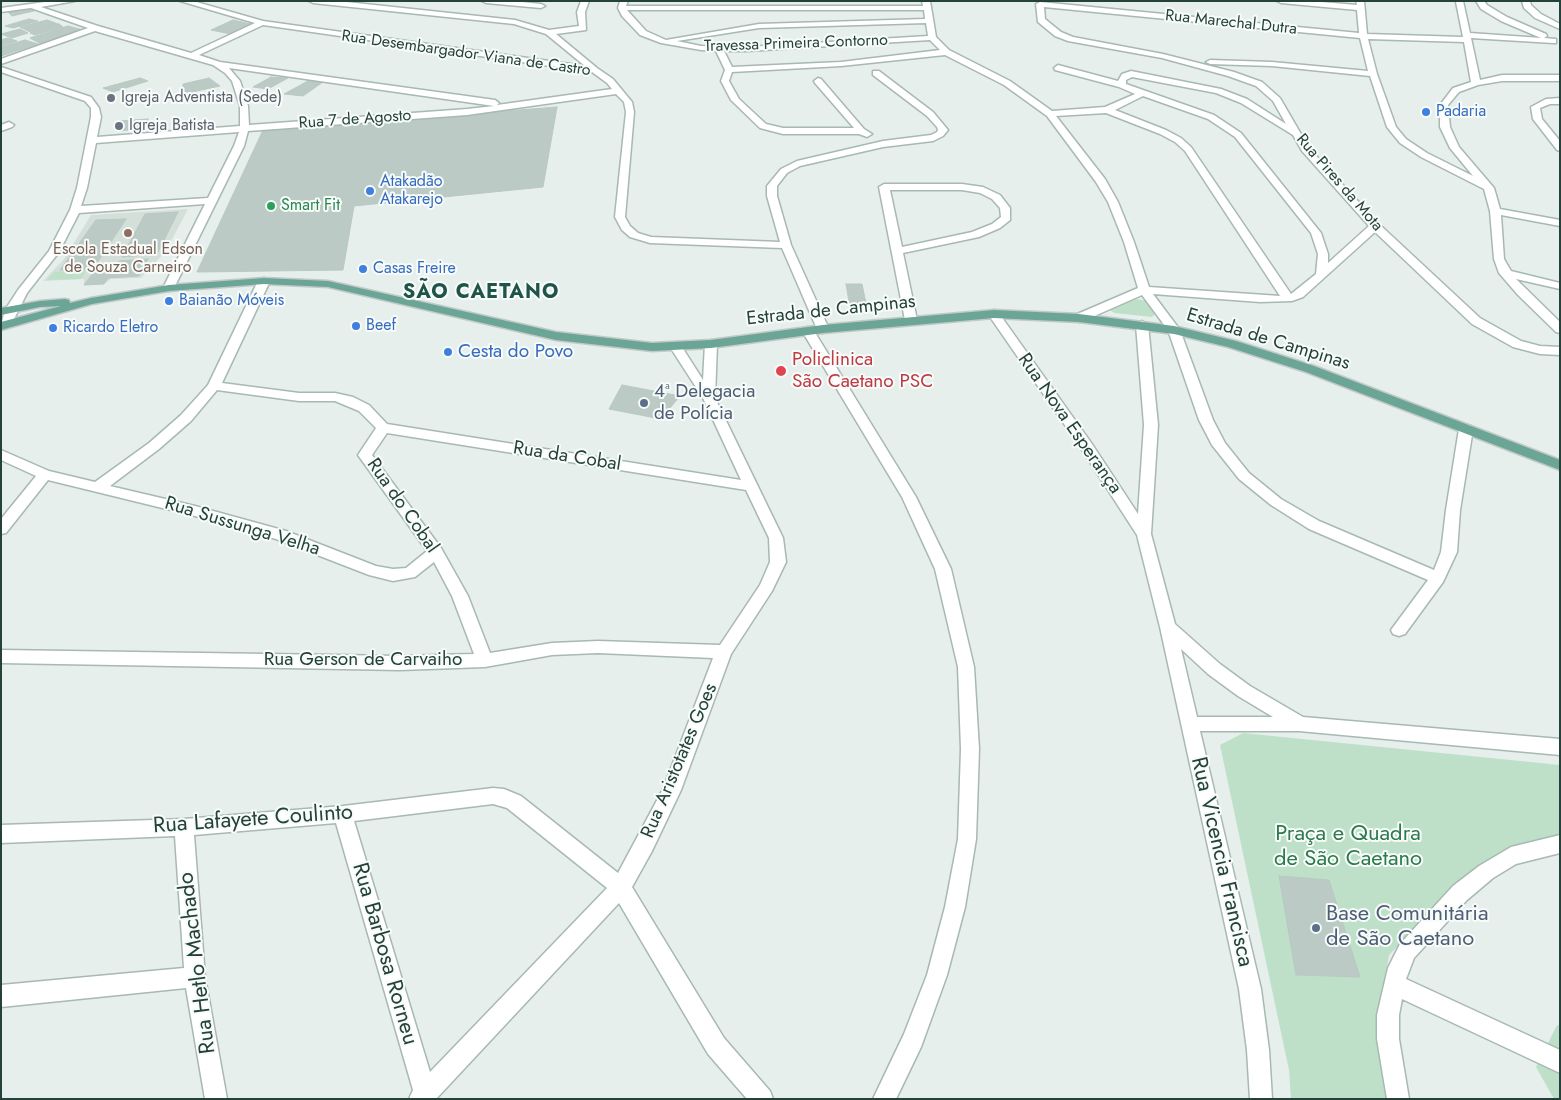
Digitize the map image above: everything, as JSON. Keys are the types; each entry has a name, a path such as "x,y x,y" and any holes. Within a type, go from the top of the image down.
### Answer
{"main road":[{"name":"Estrada de Campinas","path":"4,325 91,301 169,288 264,281 300,281 358,289 556,336 621,344 676,347 911,320 994,314 1079,318 1174,330 1232,344 1310,369 1560,465"},
{"name":"Estrada de Campinas","path":"6,311 40,304 91,301"}],"street":[{"name":"Rua Desembargador Viana de Castro","path":"184,1 262,23 594,70 610,82 628,102 630,112 620,217 626,228 634,235 650,240 786,246"},
{"path":"313,1 497,19 549,32 583,28 581,12 585,1"},
{"path":"486,1 541,6"},
{"path":"1281,1 1361,4 1363,36 1373,74 1392,127 1402,141 1424,155 1489,188"},
{"path":"1526,1 1527,6 1538,16 1560,27"},
{"path":"1,10 9,5 31,6 66,2"},
{"path":"1470,2 1466,38 1476,83"},
{"name":"Rua Marechal Dutra","path":"1041,3 1363,36 1553,41 1504,20 1470,2"},
{"name":"Rua Pires da Mota","path":"1041,3 1041,20 1058,34 1071,39 1184,62 1231,74 1259,84 1277,100 1294,133 1305,149 1375,226 1476,321 1517,344 1540,350 1560,351"},
{"path":"623,5 927,5 932,38 946,52 1007,83 1050,114 1101,181 1113,202 1129,242 1144,290 1174,330 1206,420 1219,445 1244,476 1276,502 1314,525 1438,578"},
{"name":"Travessa Primeira Contorno","path":"623,5 626,16 643,33 661,41 719,49 932,38"},
{"path":"31,6 95,28 216,63 516,106"},
{"path":"661,41 759,26 929,21"},
{"path":"191,56 262,23"},
{"path":"1,62 95,28"},
{"path":"549,32 594,70"},
{"path":"719,49 729,70 725,81 735,100 769,128 783,131 861,131"},
{"path":"729,70 841,64 946,52"},
{"path":"1184,62 1272,64 1373,74"},
{"path":"169,288 239,146 245,127 244,106 236,81 228,71 216,63"},
{"path":"1058,68 1124,80 1143,93 1211,117 1227,126 1238,135 1316,233 1323,254 1322,275"},
{"path":"1,69 88,99 95,108 96,117 82,188 75,210 54,252 6,311 4,325"},
{"path":"876,73 930,114 943,130 933,138 883,144 797,164 784,171 778,177 772,186 772,196 786,246 816,330 909,498 944,569 966,667 970,749 967,839 956,907 937,975 913,1039 884,1099"},
{"path":"1124,80 1143,75 1233,96 1294,133"},
{"path":"1560,78 1502,78 1476,83 1456,90 1444,105 1445,126 1461,156 1489,188 1495,211 1499,259 1506,273 1522,293 1560,329"},
{"path":"818,81 861,131 883,144"},
{"name":"Rua 7 de Agosto","path":"92,140 245,127 458,113 618,91"},
{"path":"1050,114 1108,110 1143,93"},
{"path":"1560,101 1549,101 1535,107 1538,119 1560,148"},
{"path":"1108,110 1163,132 1178,140 1188,149 1288,299"},
{"path":"897,251 938,244 982,232 996,226 1006,218 1006,208 996,198 983,190 962,187 884,187 911,320"},
{"path":"75,210 211,201"},
{"path":"1495,211 1560,223"},
{"path":"1079,318 1144,290 1260,299 1288,299 1298,295 1322,275 1375,226"},
{"path":"1506,273 1560,286"},
{"path":"97,488 154,446 186,418 214,386 264,281"},
{"name":"Rua Nova Esperança","path":"994,314 1087,447 1144,534"},
{"name":"Rua Vicencia Francisca","path":"1142,325 1150,425 1144,534 1168,627 1250,989 1258,1050 1261,1099"},
{"name":"Rua Aristotates Goes","path":"709,398 711,344"},
{"name":"Rua Aristotates Goes","path":"423,1096 621,887 645,845 672,790 724,652 767,587 778,562 776,538 709,398 676,347"},
{"name":"Rua do Cobal","path":"214,386 314,397 335,397 348,400 364,408 383,428 365,454 436,552 460,596 485,660"},
{"name":"Rua da Cobal","path":"383,428 751,486"},
{"path":"1398,630 1438,578 1449,552 1453,510 1466,429"},
{"name":"Rua Sussunga Velha","path":"1,454 45,475 195,511 281,535 374,571 393,574 410,573 436,552"},
{"path":"1,529 45,475"},
{"path":"1168,627 1214,669 1244,691 1299,724"},
{"name":"Rua Gerson de Carvaiho","path":"1,656 400,663 485,660 552,649 598,647 724,652"},
{"path":"1190,724 1299,724 1560,747"},
{"name":"Rua Lafayete Coulinto","path":"1,834 184,827 343,814 493,796 504,797 514,802 621,887"},
{"name":"Rua Barbosa Rorneu","path":"343,814 423,1096"},
{"name":"Rua Hetlo Machado","path":"184,827 195,977 216,1099"},
{"path":"1398,1099 1388,1039 1388,1015 1398,968 1407,951 1460,893 1486,872 1511,856 1560,844"},
{"path":"621,887 716,1046 762,1099"},
{"path":"1,996 195,977"},
{"path":"1394,984 1560,1062"}],"shaded area":[{"name":"Escola Estadual Edson de Souza Carneiro","path":"188,209 166,251 141,278 111,279 104,284 84,284 84,279 43,281 64,259 91,215"}],"green space":[{"path":"87,270 81,279 47,280 54,272"},
{"path":"1137,299 1146,301 1151,305 1155,314 1152,317 1115,313 1107,309"},
{"name":"Praça e Quadra de São Caetano","path":"1243,733 1560,765 1560,840 1491,859 1429,914 1389,955 1379,1014 1393,1099 1291,1099 1289,1070 1220,745"},
{"path":"1557,1025 1560,1026 1560,1099 1554,1099 1536,1067"}],"building":[{"path":"27,9 34,11 12,16 8,12 12,10"},
{"path":"29,19 38,21 13,28 5,26"},
{"path":"47,20 58,24 30,32 20,27"},
{"path":"233,20 251,24 231,34 211,30"},
{"path":"59,24 63,27 35,35 30,33"},
{"path":"68,26 83,30 41,44 30,38"},
{"path":"20,29 28,33 12,38 1,34"},
{"path":"8,38 17,41 1,46 1,40"},
{"path":"25,40 38,44 1,56 1,47"},
{"path":"271,77 288,78 268,89 253,87"},
{"path":"140,78 148,81 113,92 103,88"},
{"path":"209,78 220,86 183,94 183,84"},
{"path":"308,81 323,82 303,96 284,94"},
{"name":"Atakadão Atakarejo","path":"557,107 543,187 354,206 343,270 197,272 263,130"},
{"path":"148,119 147,128 119,131 119,121"},
{"path":"178,212 157,254 122,257 145,214"},
{"path":"126,219 93,269 60,270 96,220"},
{"path":"148,259 139,276 108,278 119,261"},
{"path":"113,271 104,284 84,285 94,272"},
{"path":"846,284 862,284 868,313 851,313"},
{"name":"4ª Delegacia de Polícia","path":"622,385 680,396 661,419 609,409"},
{"name":"Base Comunitária de São Caetano","path":"1279,876 1329,880 1360,977 1296,975"}],"place":[{"name":"Igreja Adventista (Sede)","path":"111,98"},
{"name":"Padaria","path":"1426,112"},
{"name":"Igreja Batista","path":"119,126"},
{"name":"Atakadão Atakarejo","path":"370,191"},
{"name":"Smart Fit","path":"271,206"},
{"name":"Escola Estadual Edson de Souza Carneiro","path":"128,233"},
{"name":"Casas Freire","path":"363,269"},
{"name":"Baianão Móveis","path":"169,301"},
{"name":"Beef","path":"356,326"},
{"name":"Ricardo Eletro","path":"53,328"},
{"name":"Cesta do Povo","path":"448,352"},
{"name":"Policlinica São Caetano PSC","path":"781,371"},
{"name":"4ª Delegacia de Polícia","path":"644,403"},
{"name":"Base Comunitária de São Caetano","path":"1316,928"}],"district":[{"name":"SÃO CAETANO","path":"481,293"}]}
